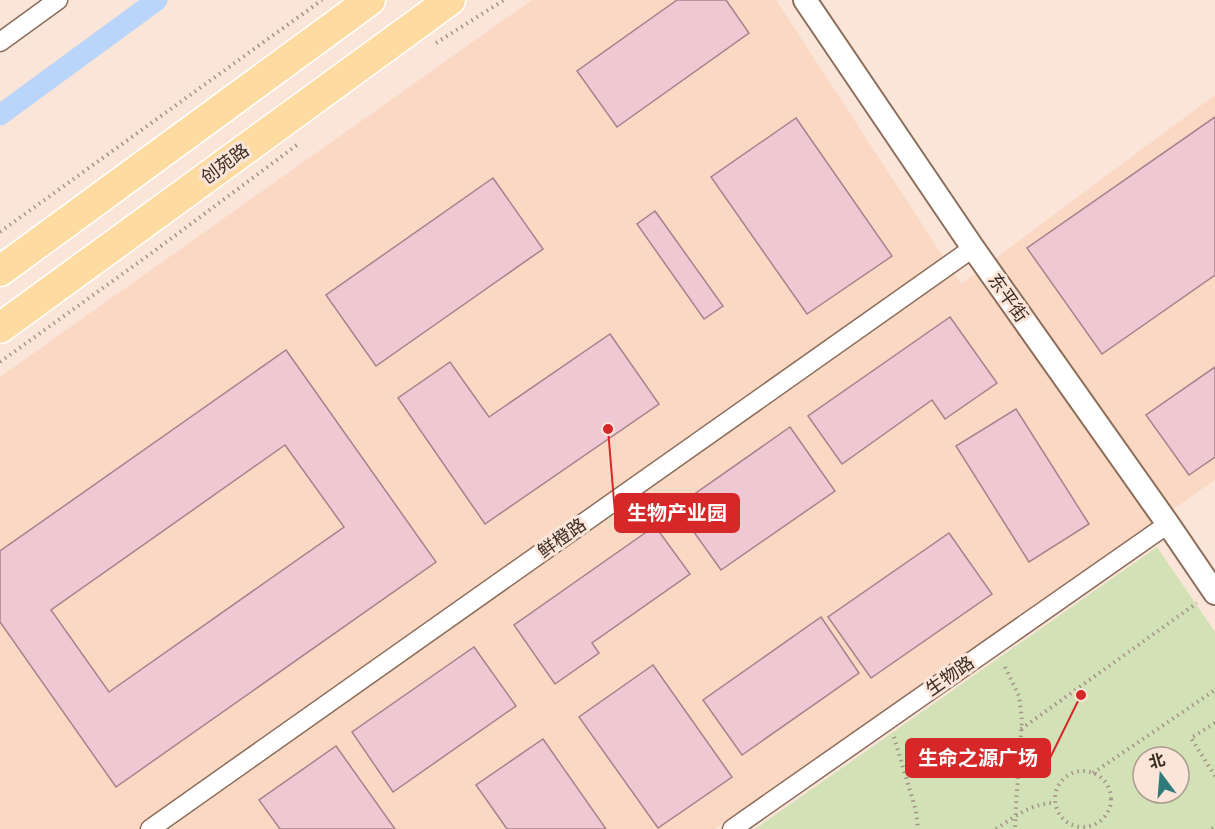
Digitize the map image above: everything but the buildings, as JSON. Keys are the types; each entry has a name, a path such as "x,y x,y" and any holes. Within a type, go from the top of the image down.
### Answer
{"main road":[{"path":"0,271 370,0"},
{"name":"创苑路","path":"0,327 450,0"}],"street":[{"path":"0,42 58,0"},
{"name":"东平街","path":"805,0 973,248 1168,524 1208,597"},
{"name":"鲜橙路","path":"150,829 973,248"},
{"name":"生物路","path":"732,829 1168,524"}],"path":[{"path":"0,232 322,0"},
{"path":"429,48 504,0"},
{"path":"0,362 305,139"},
{"path":"1021,729 1208,597"},
{"path":"1005,667 1019,696 1022,720 1016,829"},
{"path":"1093,773 1215,690"},
{"path":"1215,723 1191,738 1215,776"},
{"path":"893,735 916,811 918,829"},
{"path":"1076,771 1093,773 1102,777 1110,789 1111,802 1106,815 1096,824 1083,828 1070,824 1059,816 1054,803 1056,789 1064,778 1076,771"},
{"path":"996,829 1038,804 1054,803"}],"shaded area":[{"path":"532,0 776,0 961,284 1215,95 1215,480 715,829 0,829 0,377"}],"green space":[{"path":"1157,547 1215,632 1215,829 755,829"}],"waterway":[{"path":"0,115 157,0"}],"place":[{"name":"生物产业园","path":"608,429"},
{"name":"生命之源广场","path":"1081,695"}]}
